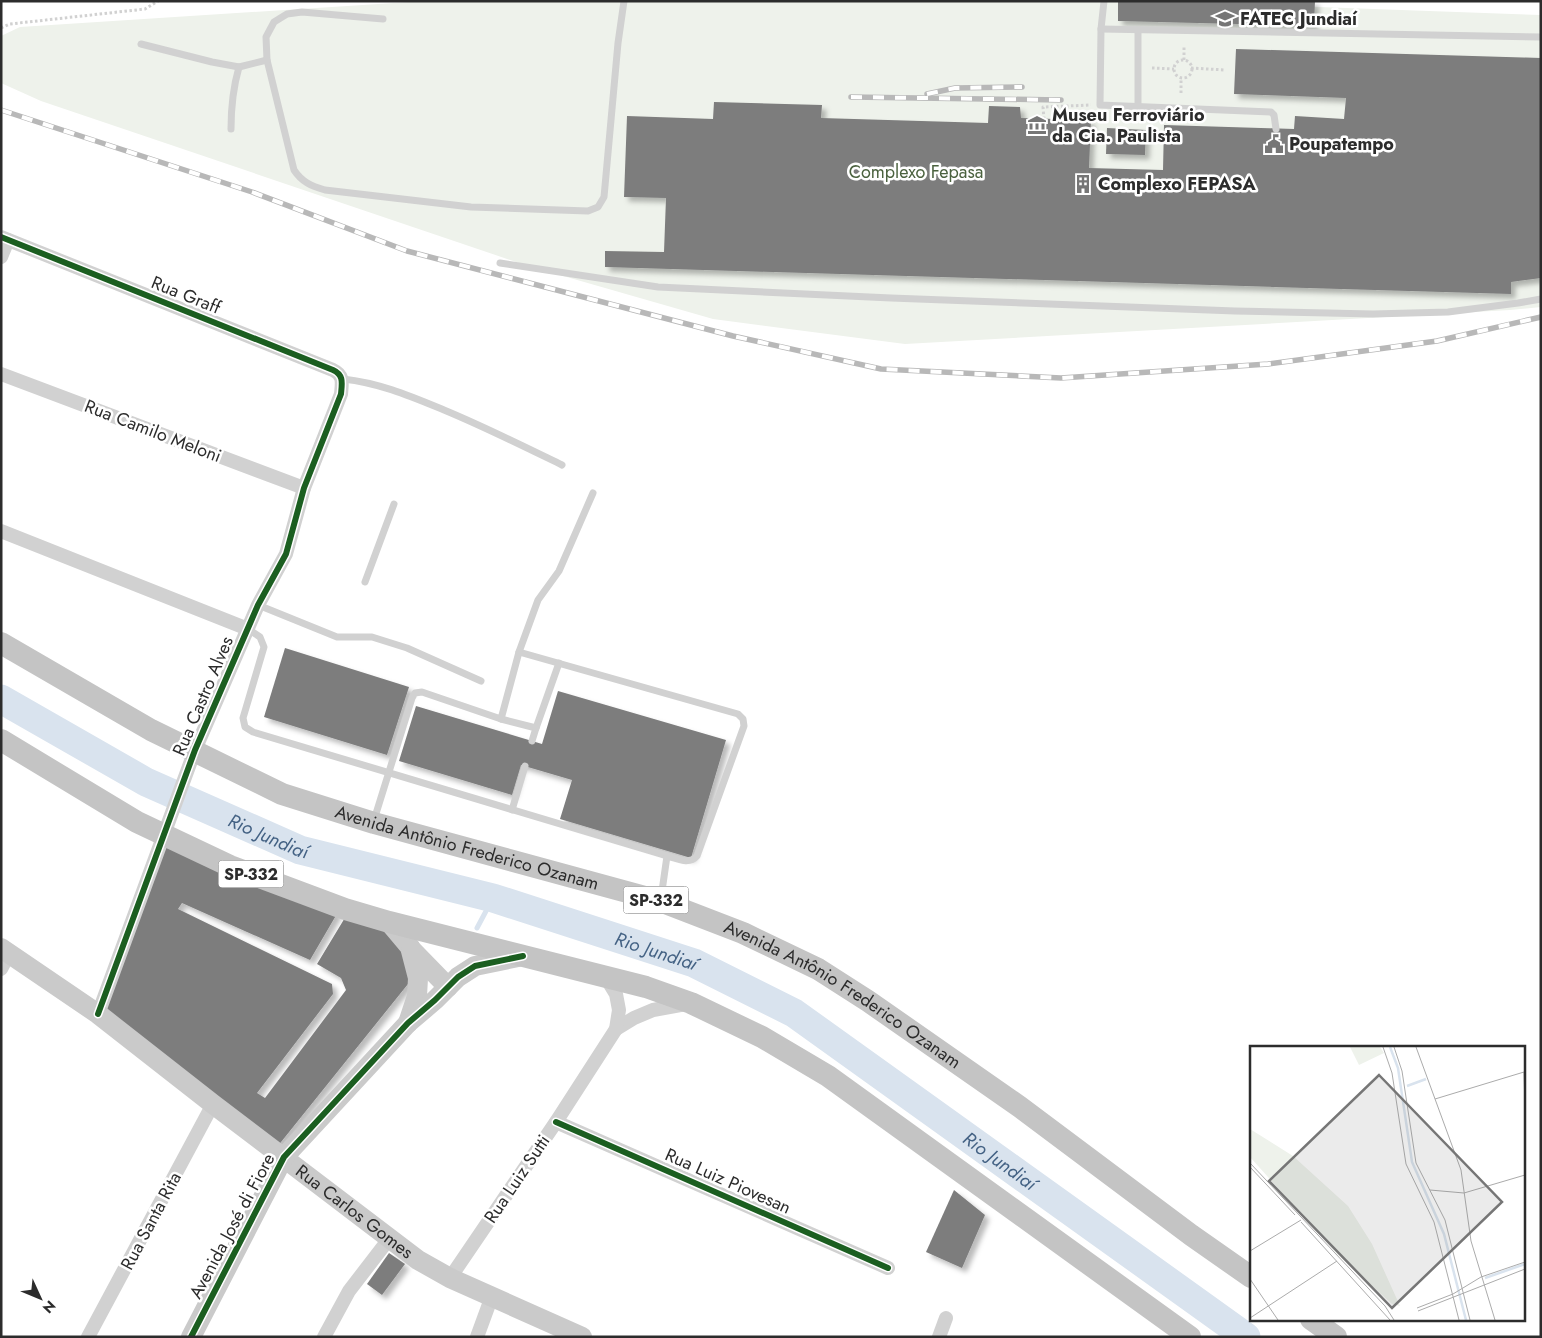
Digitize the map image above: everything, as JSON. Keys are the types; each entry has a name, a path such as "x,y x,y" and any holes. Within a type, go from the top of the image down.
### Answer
{"main road":[{"name":"Avenida Antônio Frederico Ozanam","path":"1,643 151,730 192,758 282,794 374,822 660,901 743,933 818,969 868,1000 1020,1107 1250,1276"},
{"name":"SP-332","path":"1,740 137,822 166,827 230,866 345,909 389,922 646,987 691,1003 762,1037 828,1076 1190,1337"},
{"path":"1312,1320 1336,1337"}],"street":[{"path":"1,257 5,238"},
{"name":"Rua Graff","path":"5,238 339,372 343,379"},
{"name":"Rua Camilo Meloni","path":"1,374 304,488"},
{"name":"Rua Castro Alves","path":"98,1014 192,758 258,605 286,554 304,488 341,394 343,379"},
{"path":"1,531 248,629"},
{"path":"389,922 410,948 448,987"},
{"path":"408,1022 417,996 418,978 410,948"},
{"name":"Avenida José di Fiore","path":"191,1337 284,1157 408,1022 458,977 475,966 523,956"},
{"name":"Rua Carlos Gomes","path":"4,957 98,1014 418,1260 450,1278 582,1337"},
{"name":"Rua Luiz Sutti","path":"450,1278 556,1122 616,1028 619,1010 616,994 605,976"},
{"name":"Rua Luiz Sutti","path":"616,1028 653,1010 691,1003"},
{"name":"Rua Santa Rita","path":"88,1337 213,1104"},
{"name":"Rua Luiz Piovesan","path":"556,1122 888,1268"},
{"path":"324,1337 349,1291 389,1239"},
{"path":"477,1337 492,1296"},
{"path":"939,1337 946,1318"}],"lane":[{"path":"383,18 302,12 287,14 274,22 266,37 267,60 294,170 300,179 312,186 325,190 471,207 588,211 598,206 604,197 618,43 624,1"},
{"path":"1104,1 1101,29 1100,105 1271,112 1274,115 1276,129"},
{"path":"1101,29 1541,37"},
{"path":"1138,30 1138,107"},
{"path":"141,44 239,67 267,60"},
{"path":"232,129 231,106 233,88 239,67"},
{"path":"500,263 658,287 1235,312 1373,314 1448,312 1518,304 1541,299"},
{"path":"343,379 383,386 427,403 491,430 562,465"},
{"path":"501,719 519,652 538,600 559,571 593,493"},
{"path":"365,582 394,504"},
{"path":"258,605 337,637 372,637 407,648 481,681"},
{"path":"248,629 260,637 264,647 243,718 245,727 253,732 667,856 687,861 693,860 697,856 744,726 743,719 738,714 519,652"},
{"path":"532,740 559,663"},
{"path":"374,822 415,692 422,692 501,719 536,728"},
{"path":"512,810 525,766"},
{"path":"660,901 667,856"}],"path":[{"path":"1,28 10,24 145,9 158,1"},
{"path":"1184,47 1184,60"},
{"path":"1184,60 1189,63 1191,68 1189,75 1182,78 1176,75 1174,69 1176,63 1184,60"},
{"path":"1152,68 1174,69"},
{"path":"1191,68 1225,70"},
{"path":"1181,93 1182,78"},
{"path":"1044,119 1043,107 1100,105"}],"green space":[{"name":"Complexo Fepasa","path":"425,1 1147,1 1541,15 1541,307 905,344 713,319 525,265 41,101 1,83 1,36 20,27"}],"building":[{"path":"1118,1 1315,1 1314,26 1118,21"},
{"name":"Complexo FEPASA","path":"1236,49 1541,58 1541,278 1511,282 1511,294 605,267 605,251 664,252 666,198 624,197 627,116 713,119 714,102 822,105 821,118 988,123 989,106 1020,107 1021,118 1091,120 1089,168 1163,170 1164,125 1294,129 1295,116 1344,119 1346,98 1234,94"},
{"path":"1107,128 1146,130 1145,155 1106,154"},
{"path":"285,648 409,687 387,755 264,717"},
{"path":"558,691 726,740 691,858 560,819 572,780 521,765 512,795 399,761 416,706 542,744"},
{"path":"167,842 338,912 310,960 182,903 178,909 332,984 333,994 257,1093 265,1098 346,990 341,978 317,964 346,916 386,926 404,948 412,979 277,1147 103,1011"},
{"path":"954,1190 985,1215 962,1268 926,1252"},
{"path":"389,1253 405,1264 382,1295 367,1284"}],"waterway":[{"name":"Rio Jundiaí","path":"1,699 146,782 300,850 493,898 694,963 794,1013 1246,1337"},
{"path":"477,928 493,898"}],"railway":[{"path":"927,94 955,88 1022,87"},
{"path":"851,97 1061,100"},
{"path":"1,110 252,192 407,251 733,336 881,369 1061,378 1268,364 1437,341 1541,317"}],"cycle path":[{"path":"1,237 333,370 339,374 342,380 341,394 304,488 286,554 258,605 195,750 98,1014"},
{"path":"191,1337 284,1157 408,1023 458,977 475,966 523,956"},
{"path":"556,1122 888,1268"}],"place":[{"name":"FATEC Jundiaí","path":"1225,19"},
{"name":"Museu Ferroviário da Cia. Paulista","path":"1037,125"},
{"name":"Poupatempo","path":"1274,144"},
{"name":"Complexo FEPASA","path":"1083,184"}]}
